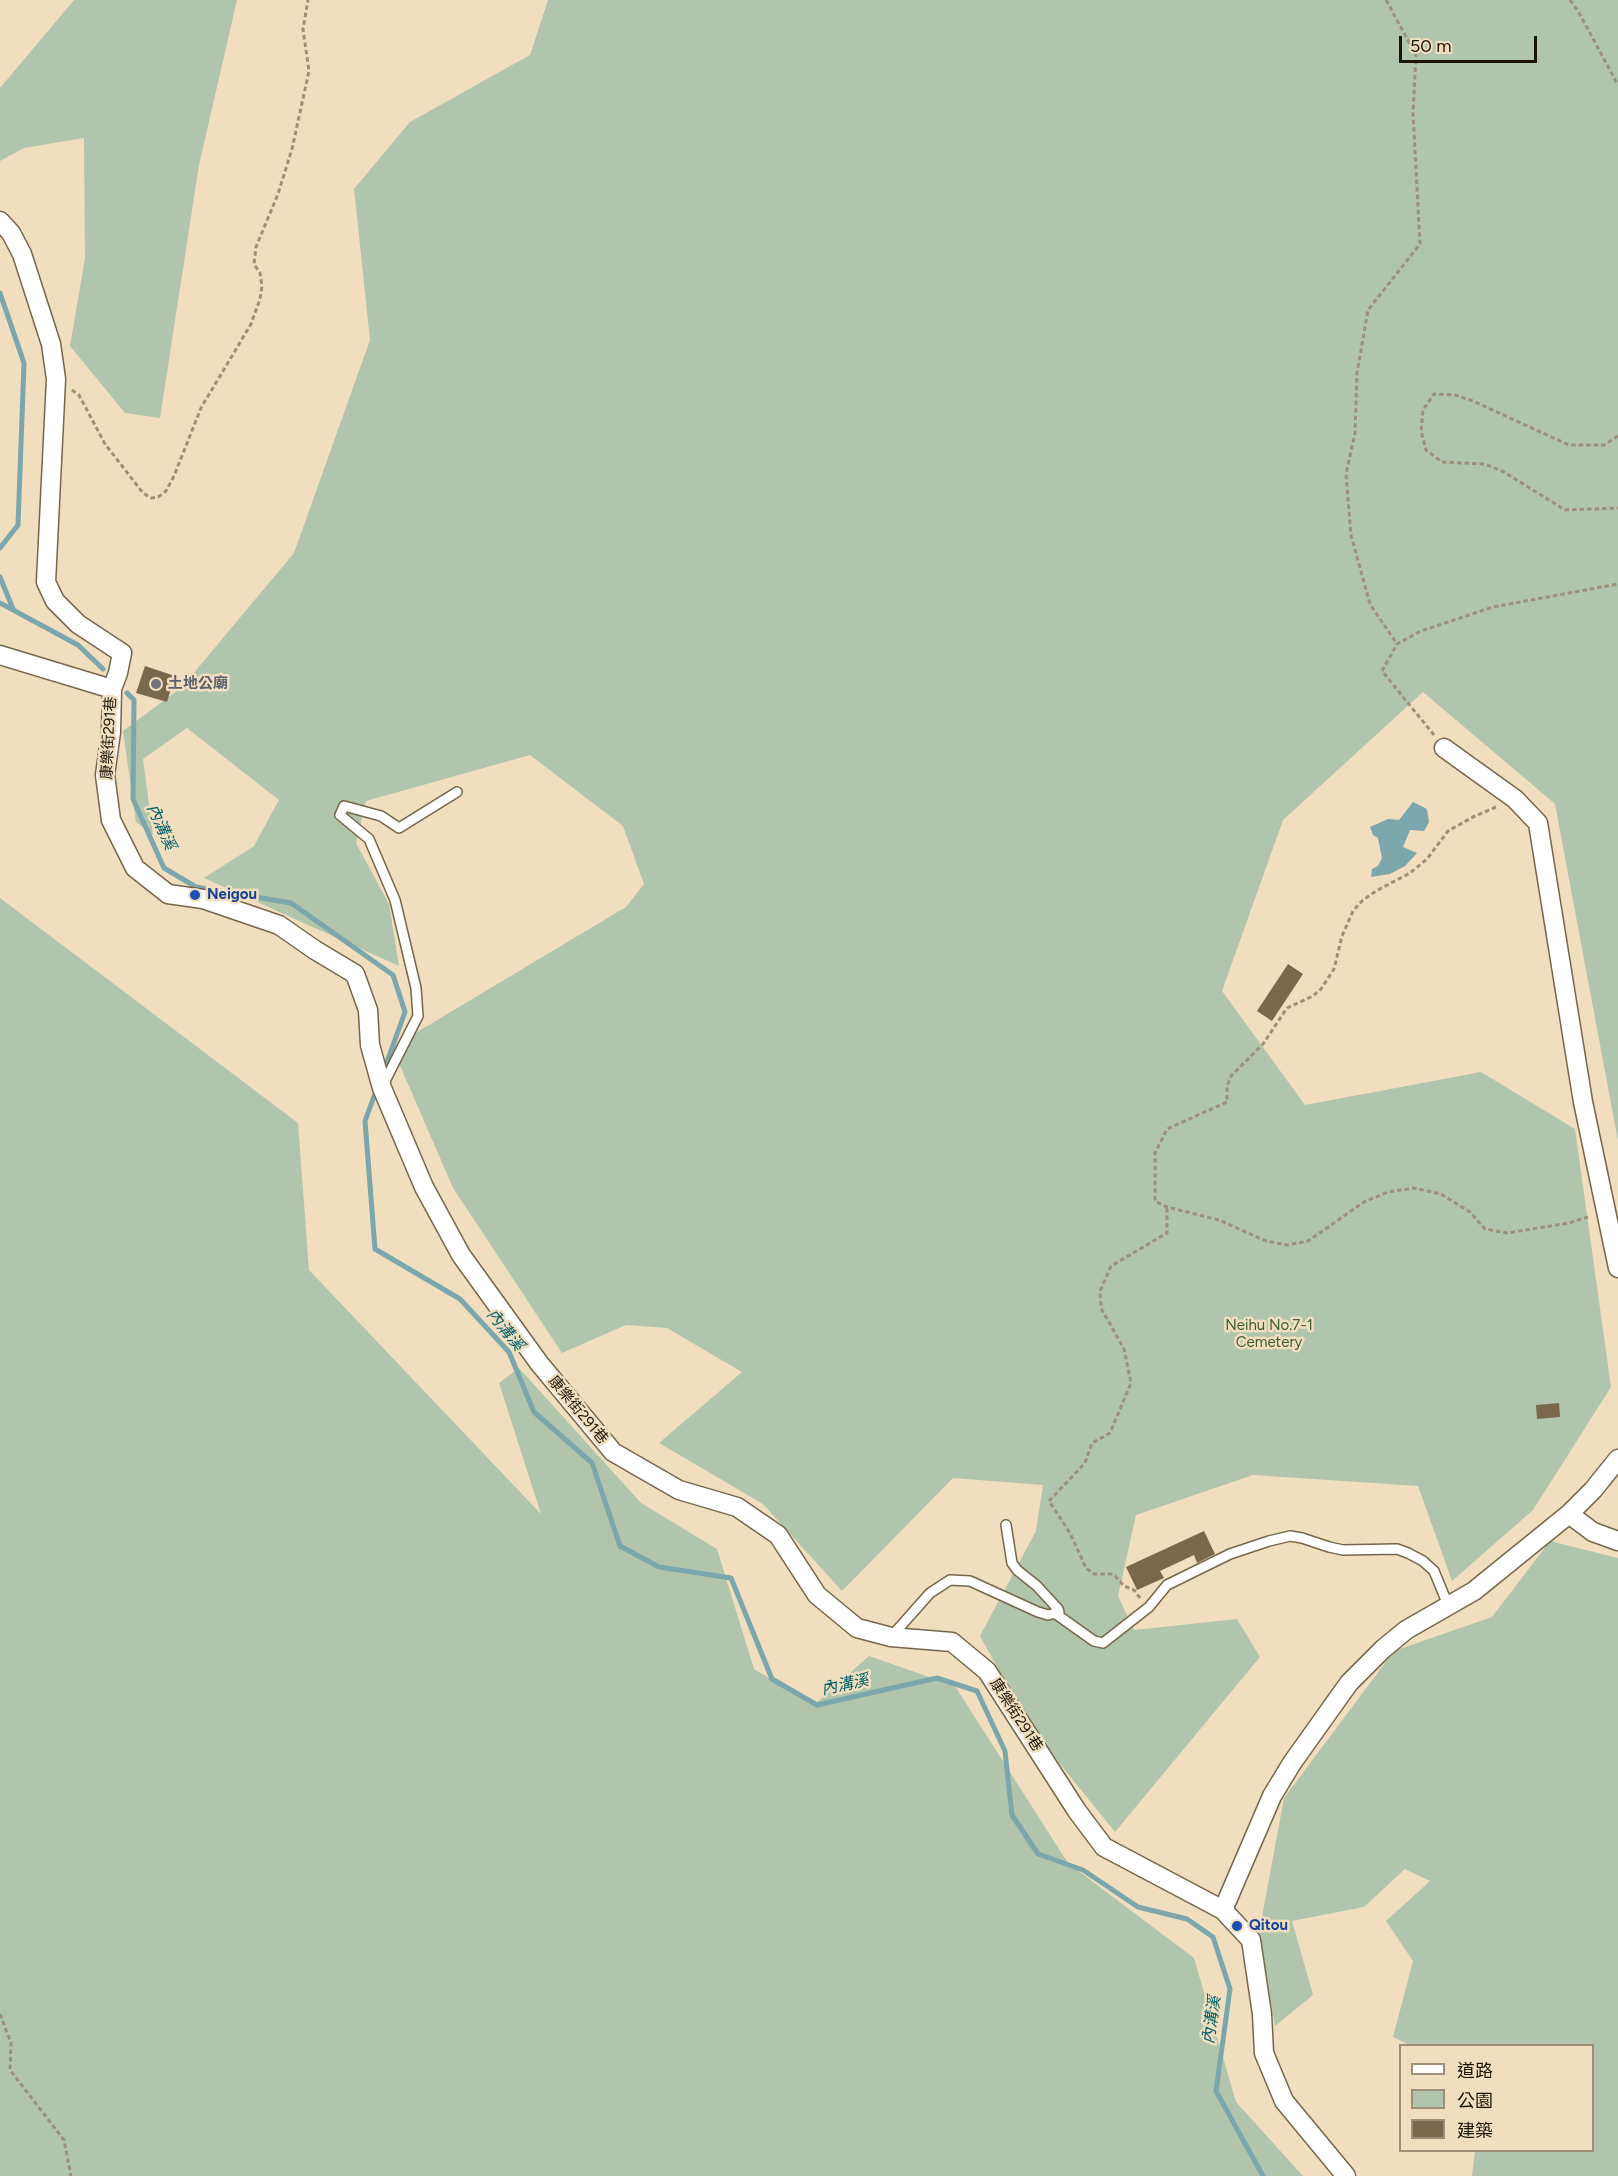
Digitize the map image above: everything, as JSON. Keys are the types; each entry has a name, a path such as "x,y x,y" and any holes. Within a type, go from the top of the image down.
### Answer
{"street":[{"path":"0,221 11,233 22,254 51,344 56,379 46,582 55,601 78,624 122,653 112,688"},
{"name":"康樂街291巷","path":"0,655 112,688 111,732 105,775 111,820 135,867 168,894 203,899 279,925 355,974 368,1010 370,1045 382,1088 424,1187 461,1255 539,1363 613,1452 679,1490 736,1507 778,1535 818,1596 857,1628 891,1637 952,1642 987,1671 1077,1811 1104,1847 1223,1910 1251,1940 1262,2014 1264,2053 1284,2101 1346,2176"},
{"path":"1444,748 1515,800 1538,823 1583,1102 1618,1268"},
{"path":"1223,1910 1272,1796 1292,1762 1349,1683 1383,1648 1406,1630 1474,1591 1569,1514 1593,1490 1618,1459"},
{"path":"1569,1514 1593,1532 1618,1541"}],"lane":[{"path":"382,1088 418,1016 416,988 395,900 369,839 340,815 344,806 381,816 399,828 457,792"},
{"path":"1006,1525 1012,1563 1058,1609 1059,1612 1056,1614"},
{"path":"891,1637 930,1593 950,1580 970,1581 1038,1612 1048,1615 1056,1614 1094,1641 1103,1643 1149,1606 1167,1585 1230,1554 1290,1536 1343,1550 1397,1549 1408,1553 1423,1561 1434,1571 1448,1605"}],"path":[{"path":"56,379 79,395 105,444 143,493 151,498 159,497 166,491 201,408 225,372 251,324 260,299 262,286 260,273 254,264 256,247 278,194 292,149 309,71 303,29 308,0"},
{"path":"1386,0 1416,55 1413,113 1419,244 1368,310 1357,372 1355,433 1346,474 1351,535 1370,604 1397,644"},
{"path":"1570,0 1618,85"},
{"path":"1618,436 1604,446 1569,445 1473,401 1455,395 1434,394 1423,410 1421,431 1426,450 1442,462 1485,464 1503,471 1565,510 1618,508"},
{"path":"1444,748 1382,671 1397,644 1421,631 1493,607 1618,584"},
{"path":"1515,800 1473,817 1448,831 1427,859 1410,873 1363,900 1353,911 1342,936 1334,969 1321,989 1313,996 1287,1008 1263,1044 1231,1076 1227,1086 1227,1102 1167,1129 1155,1153 1155,1201 1219,1220 1266,1241 1287,1245 1308,1241 1364,1202 1388,1192 1414,1188 1441,1194 1470,1212 1485,1229 1507,1233 1569,1223 1606,1210"},
{"path":"1167,1206 1167,1233 1111,1266 1100,1290 1101,1308 1124,1349 1131,1383 1110,1433 1092,1443 1084,1463 1049,1501 1070,1533 1086,1568 1094,1574 1115,1576 1124,1586 1134,1590 1139,1598 1167,1585"},
{"path":"0,2014 11,2043 10,2070 64,2140 71,2176"}],"green space":[{"path":"74,0 237,0 199,165 160,418 125,413 70,346 85,258 84,138 24,148 0,161 0,88"},
{"name":"Neihu No.7-1 Cemetery","path":"548,0 1618,0 1618,1141 1555,804 1423,692 1283,820 1222,991 1305,1105 1481,1072 1575,1129 1611,1387 1533,1510 1452,1581 1418,1486 1253,1475 1136,1515 1118,1596 1134,1630 1237,1619 1260,1657 1115,1832 1031,1728 980,1636 1036,1531 1043,1485 953,1478 842,1591 763,1504 659,1443 742,1372 667,1328 626,1325 562,1353 453,1188 392,1047 626,907 644,884 623,826 530,755 366,801 356,843 389,904 399,966 204,878 254,846 279,800 187,728 143,759 153,835 136,822 123,731 182,687 294,553 370,340 354,189 410,122 530,55"},
{"path":"0,898 298,1123 309,1270 541,1514 499,1383 519,1368 641,1503 717,1549 754,1669 814,1705 869,1656 955,1686 1068,1863 1194,1958 1236,2102 1303,2176 0,2176"},
{"path":"1550,1541 1618,1558 1618,2176 1472,2176 1475,2152 1594,2152 1594,2044 1408,2044 1393,2037 1413,1961 1386,1921 1430,1881 1405,1869 1364,1907 1292,1921 1313,1995 1275,2026 1259,1933 1284,1798 1394,1651 1492,1617"}],"water":[{"path":"1413,802 1427,809 1429,822 1424,831 1410,830 1403,847 1417,853 1405,866 1390,874 1371,877 1372,869 1378,866 1382,858 1378,838 1373,835 1370,827 1388,819 1399,820"}],"building":[{"name":"土地公廟","path":"145,666 175,676 167,702 136,693"},
{"path":"1288,964 1303,974 1272,1021 1257,1011"},
{"path":"1559,1403 1560,1417 1537,1419 1536,1405"},
{"path":"1204,1531 1215,1554 1197,1563 1194,1555 1160,1571 1164,1578 1137,1590 1126,1567"}],"waterway":[{"path":"0,293 24,363 18,525 0,548"},
{"path":"0,577 13,609"},
{"name":"內溝溪","path":"0,603 78,645 103,669"},
{"name":"內溝溪","path":"127,693 134,700 133,799 164,868 196,887 291,903 393,975 405,1012 384,1070"},
{"name":"內溝溪","path":"376,1091 365,1121 375,1249 460,1299 509,1352 534,1412 592,1463 620,1546 659,1567 731,1578 772,1679 817,1705 937,1678 977,1691 1005,1751 1012,1815 1038,1854 1083,1870 1138,1907 1187,1919 1213,1937 1230,1989 1216,2091 1263,2176"}],"place":[{"name":"土地公廟","path":"156,684"},
{"name":"Neigou","path":"195,895"},
{"name":"Qitou","path":"1237,1926"}]}
